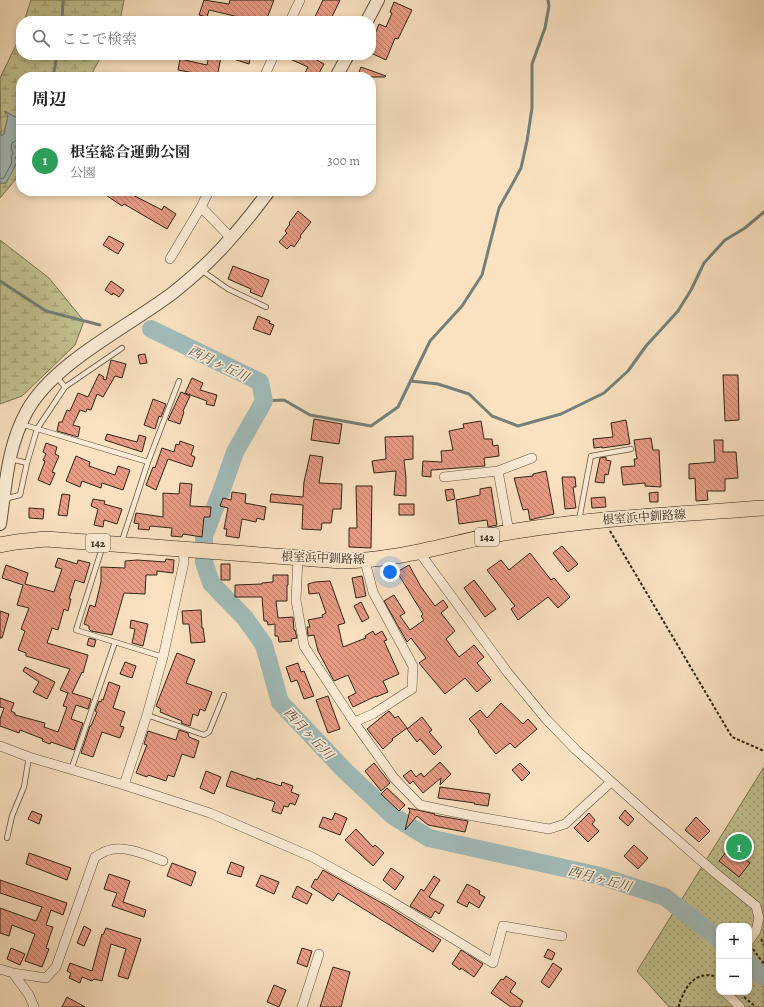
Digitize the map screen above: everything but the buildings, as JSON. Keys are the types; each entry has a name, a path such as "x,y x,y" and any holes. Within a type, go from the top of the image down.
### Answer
{"main road":[{"name":"根室浜中釧路線","path":"0,545 46,539 298,558 365,561 419,552 509,532 578,522 764,508"}],"street":[{"path":"292,16 300,0"},
{"path":"370,16 378,0"},
{"path":"266,72 272,60"},
{"path":"339,72 345,60"},
{"path":"170,259 206,196"},
{"path":"0,524 9,459 21,424 35,398 55,376 82,355 175,291 200,269 231,238 265,196"},
{"path":"201,207 231,238"},
{"path":"444,477 498,471 532,458"},
{"path":"498,471 509,532"},
{"path":"124,785 147,715 163,657 184,562 189,549"},
{"path":"419,552 504,667 546,719 576,750 611,782 713,871 756,906 759,918 756,931 752,938"},
{"path":"298,558 296,600 304,646 354,722 394,778 420,805 549,829 565,824 611,782"},
{"path":"354,722 373,714 412,689 413,666 374,592 365,561"},
{"path":"0,746 29,757 124,785 210,813 312,857 386,898 493,963 503,926 562,936"},
{"path":"0,969 13,973 46,978 56,967 95,857 116,848 139,852 163,860"},
{"path":"302,1007 319,954"},
{"path":"13,973 29,995 34,1007"},
{"path":"728,995 740,1007"}],"lane":[{"path":"200,269 228,289 266,307"},
{"path":"4,499 20,495 27,463 37,429 65,387 122,348"},
{"path":"55,376 65,387"},
{"path":"120,545 148,462 179,381"},
{"path":"21,424 148,462"},
{"path":"578,522 591,456 631,449"},
{"path":"9,459 27,463"},
{"path":"103,544 76,630 163,657"},
{"path":"71,770 115,642"},
{"path":"147,715 204,735 209,732 224,695"},
{"path":"7,838 12,816 24,787 29,757"}],"path":[{"path":"603,520 732,737 764,751"},
{"path":"752,947 764,964"},
{"path":"679,1007 679,1003 686,987 696,977 710,975 716,976"},
{"path":"742,995 756,1007"}],"green space":[{"path":"31,0 124,0 121,16 26,16"},
{"path":"16,45 16,60 99,60 93,72 16,72 16,116 5,111 8,116 4,134 1,136 0,78"},
{"path":"16,164 16,179 0,198 0,183 6,183"},
{"path":"0,240 49,278 84,321 75,345 22,396 0,404"},
{"path":"764,767 764,1007 669,1007 637,971"}],"water":[{"path":"4,111 16,116 16,164 6,183 0,183 0,131 1,136 4,134 8,116"}],"waterway":[{"name":"西月ヶ丘川","path":"62,16 63,0"},
{"path":"264,401 284,400 310,415 371,426 398,407 430,341 462,306 482,275 499,208 521,168 532,108 532,64 545,28 549,6 548,0"},
{"name":"西月ヶ丘川","path":"54,72 56,60"},
{"path":"411,381 438,384 469,394 492,416 518,426 561,414 604,393 628,371 646,346 678,311 691,290 704,263 725,240 745,228 764,212"},
{"name":"西月ヶ丘川","path":"0,281 46,311 100,325"},
{"name":"西月ヶ丘川","path":"151,329 260,382 264,401 235,452 204,536 204,562 211,583 245,618 264,645 280,702 345,771 393,816 429,838 600,876 665,897 716,937"},
{"name":"西月ヶ丘川","path":"752,967 764,977"}],"place":[{"name":"根室総合運動公園","path":"739,847"}]}
